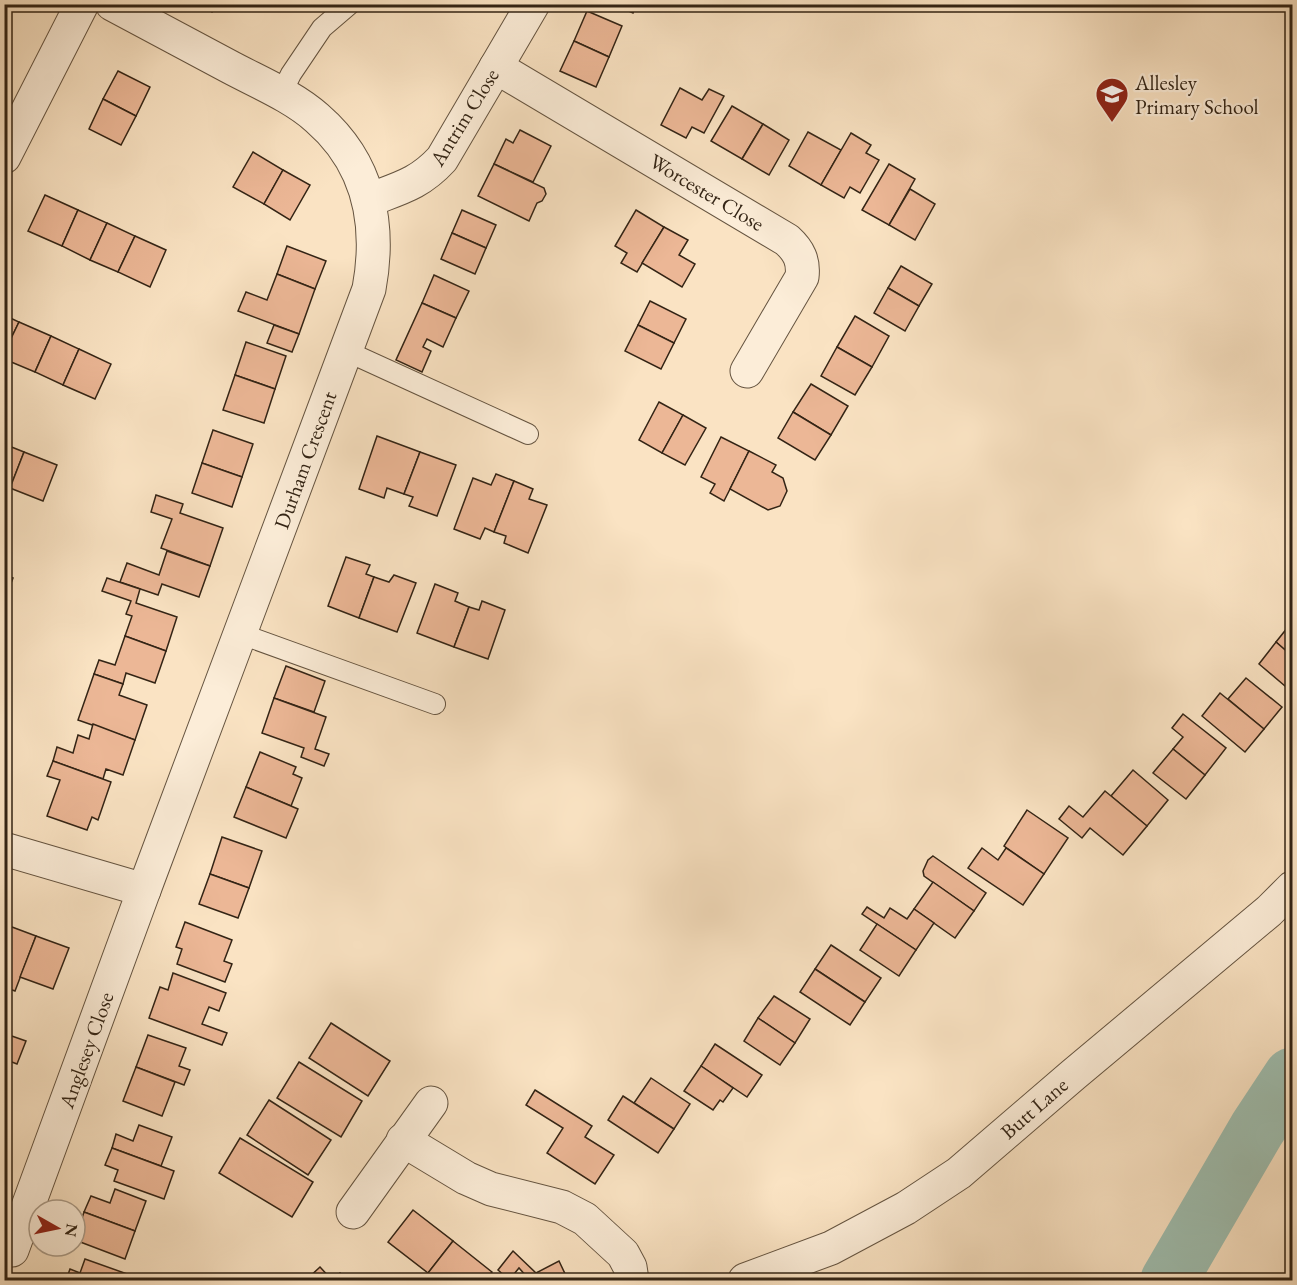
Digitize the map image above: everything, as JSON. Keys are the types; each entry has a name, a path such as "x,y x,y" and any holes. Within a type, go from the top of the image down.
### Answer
{"street":[{"path":"4,157 82,4"},
{"name":"Durham Crescent","path":"112,4 281,94 315,116 334,134 347,153 369,200 374,230 374,260 369,289 144,890"},
{"name":"Antrim Close","path":"369,200 414,183 431,172 442,159 533,4"},
{"name":"Worcester Close","path":"496,67 787,240 798,250 803,266 802,277 747,371"},
{"path":"4,849 144,890"},
{"name":"Butt Lane","path":"745,1281 831,1248 906,1208 958,1173 1269,911 1293,888"},
{"name":"Anglesey Close","path":"12,1250 16,1206 144,890"},
{"path":"353,1212 431,1103"},
{"path":"403,1140 465,1178 491,1189 562,1207 585,1219 623,1254 630,1267 632,1281"}],"lane":[{"path":"281,94 291,74 322,28 350,4"},
{"path":"346,351 528,434"},
{"path":"241,634 435,704"}],"building":[{"path":"199,4 216,4 212,12"},
{"path":"613,4 636,4 633,13"},
{"path":"587,11 622,26 609,57 574,41"},
{"path":"574,41 609,57 596,87 560,71"},
{"path":"118,71 150,87 136,116 103,99"},
{"path":"680,88 702,100 709,89 724,96 704,133 692,127 686,138 661,125"},
{"path":"103,99 136,116 121,145 89,129"},
{"path":"732,106 763,124 742,159 711,141"},
{"path":"763,124 789,140 769,175 742,159"},
{"path":"520,130 551,146 533,182 494,164 506,139 513,143"},
{"path":"808,132 841,150 821,185 789,166"},
{"path":"851,133 871,145 866,153 879,160 860,193 850,187 844,198 821,185"},
{"path":"253,152 283,170 264,204 233,187"},
{"path":"494,164 544,188 546,194 542,201 537,203 529,221 478,196"},
{"path":"889,164 915,179 889,225 862,210"},
{"path":"283,170 310,185 290,220 264,204"},
{"path":"910,189 935,204 915,240 889,225"},
{"path":"45,195 78,210 62,246 28,231"},
{"path":"78,210 107,223 90,260 62,246"},
{"path":"462,210 496,225 486,248 452,233"},
{"path":"636,210 664,227 637,272 621,263 627,253 615,246"},
{"path":"107,223 135,236 118,272 90,260"},
{"path":"664,227 688,240 679,255 695,264 682,287 642,263"},
{"path":"452,233 486,248 475,274 441,259"},
{"path":"135,236 166,250 150,287 118,272"},
{"path":"287,246 326,261 315,289 277,274"},
{"path":"901,266 932,284 919,306 888,288"},
{"path":"277,274 315,289 299,334 238,311 246,292 267,300"},
{"path":"434,275 469,291 456,318 422,303"},
{"path":"888,288 919,306 905,331 874,313"},
{"path":"650,301 686,319 674,343 638,325"},
{"path":"422,303 456,318 443,347 427,339 423,347 431,351 422,372 396,360"},
{"path":"4,315 19,322 4,353"},
{"path":"855,316 889,336 872,367 837,347"},
{"path":"19,322 51,336 35,372 4,359 4,353"},
{"path":"274,325 299,334 292,352 267,343"},
{"path":"638,325 674,343 661,369 625,351"},
{"path":"51,336 79,349 63,385 35,372"},
{"path":"246,342 286,356 275,389 235,375"},
{"path":"837,347 872,367 855,395 821,376"},
{"path":"79,349 111,364 95,399 63,385"},
{"path":"235,375 275,389 264,423 223,410"},
{"path":"811,384 848,406 831,435 793,412"},
{"path":"659,402 683,415 662,453 639,440"},
{"path":"793,412 831,435 815,460 778,438"},
{"path":"683,415 706,428 685,465 662,453"},
{"path":"213,430 253,444 242,477 202,463"},
{"path":"377,436 420,452 404,494 387,488 384,498 359,489"},
{"path":"721,437 749,451 724,501 710,493 715,484 701,477"},
{"path":"4,444 24,452 10,488 4,485"},
{"path":"749,451 776,465 772,472 783,478 787,491 780,506 768,510 730,489"},
{"path":"24,452 57,465 43,501 10,488"},
{"path":"420,452 456,465 437,516 409,506 413,497 404,494"},
{"path":"202,463 242,477 232,507 192,493"},
{"path":"496,474 514,481 494,532 485,528 480,539 454,529 473,478 491,485"},
{"path":"514,481 533,489 529,499 547,505 528,553 504,543 506,536 494,532"},
{"path":"156,495 183,504 180,513 223,528 210,566 161,548 172,519 151,512"},
{"path":"167,551 210,566 199,597 162,584 158,595 120,582 127,563 159,575"},
{"path":"346,557 370,565 366,574 374,577 359,618 328,606"},
{"path":"4,575 13,578 4,602"},
{"path":"394,575 416,583 397,632 359,618 374,577 389,582"},
{"path":"107,578 140,589 136,603 177,617 166,651 125,636 132,616 126,614 131,601 102,591"},
{"path":"435,584 458,593 455,601 469,607 454,647 417,633"},
{"path":"482,601 505,610 488,659 454,647 469,607 479,610"},
{"path":"1292,622 1292,656 1276,642"},
{"path":"125,636 166,651 155,683 126,673 123,684 94,674 99,660 115,665"},
{"path":"1276,642 1292,656 1292,692 1259,664"},
{"path":"286,666 325,681 314,712 274,698"},
{"path":"94,674 123,684 119,695 147,705 135,740 78,720"},
{"path":"1246,678 1282,707 1264,729 1228,699"},
{"path":"1220,693 1264,729 1245,752 1202,716"},
{"path":"274,698 326,717 315,749 329,754 324,766 301,757 304,748 262,733"},
{"path":"1183,714 1226,748 1205,775 1173,749 1183,737 1172,728"},
{"path":"93,724 135,740 123,775 106,769 103,779 53,761 57,747 73,753 78,735 89,739"},
{"path":"1173,749 1205,775 1186,799 1153,773"},
{"path":"260,752 296,767 293,774 302,778 291,806 246,787"},
{"path":"53,761 111,782 98,820 92,817 87,830 47,816 60,780 47,776"},
{"path":"1133,770 1168,800 1147,826 1111,796"},
{"path":"246,787 298,809 286,838 234,817"},
{"path":"1105,791 1147,826 1123,855 1090,828 1082,838 1059,819 1069,806 1083,817"},
{"path":"1027,810 1068,838 1044,874 1004,846"},
{"path":"222,837 262,851 249,888 210,874"},
{"path":"982,848 998,860 1006,848 1044,874 1023,905 968,868"},
{"path":"933,856 986,893 974,911 924,876 923,871 928,860"},
{"path":"210,874 249,888 238,918 199,904"},
{"path":"933,882 974,911 955,938 914,909"},
{"path":"867,907 884,918 890,908 907,919 914,909 934,923 916,950 862,914"},
{"path":"185,922 232,940 224,961 232,964 225,982 177,964 182,949 176,947"},
{"path":"4,924 36,936 15,991 4,987"},
{"path":"877,924 916,950 899,976 860,950"},
{"path":"36,936 69,948 53,989 20,977"},
{"path":"831,945 881,978 865,1002 815,969"},
{"path":"815,969 865,1002 850,1025 800,992"},
{"path":"173,973 226,993 219,1011 209,1007 202,1024 227,1033 222,1045 149,1018 160,987 168,990"},
{"path":"774,996 810,1019 795,1043 758,1018"},
{"path":"758,1018 795,1043 780,1065 744,1041"},
{"path":"331,1023 390,1061 368,1096 309,1058"},
{"path":"6,1034 26,1041 17,1064 4,1059"},
{"path":"148,1035 186,1048 179,1066 190,1070 184,1085 136,1067"},
{"path":"715,1044 762,1075 747,1097 701,1066"},
{"path":"299,1062 362,1101 341,1137 277,1098"},
{"path":"701,1066 733,1088 723,1102 720,1100 713,1110 684,1091"},
{"path":"136,1067 175,1082 162,1116 123,1101"},
{"path":"651,1078 690,1104 674,1129 634,1103"},
{"path":"4,1086 10,1088 4,1104"},
{"path":"535,1090 592,1126 585,1137 614,1155 595,1184 547,1153 563,1128 526,1105"},
{"path":"623,1096 674,1129 658,1153 608,1120"},
{"path":"269,1100 331,1140 308,1175 247,1135"},
{"path":"139,1125 172,1137 161,1166 112,1148 116,1134 133,1141"},
{"path":"240,1138 313,1182 292,1217 219,1173"},
{"path":"112,1148 174,1171 164,1199 114,1181 118,1170 105,1165"},
{"path":"115,1189 146,1201 135,1231 87,1213 87,1205 91,1196 110,1203"},
{"path":"413,1210 453,1241 428,1273 388,1242"},
{"path":"87,1213 135,1231 125,1259 87,1245"},
{"path":"453,1241 492,1272 485,1280 436,1280 428,1273"},
{"path":"513,1251 536,1273 559,1261 568,1280 524,1280 528,1278 519,1268 509,1280 498,1270"},
{"path":"85,1259 130,1275 128,1280 66,1280 70,1269 80,1273"},
{"path":"320,1267 332,1280 306,1280"},
{"path":"340,1273 347,1280 332,1280"}],"waterway":[{"path":"1169,1280 1257,1129 1292,1076"}],"place":[{"name":"Allesley Primary School","path":"1112,123"}]}
